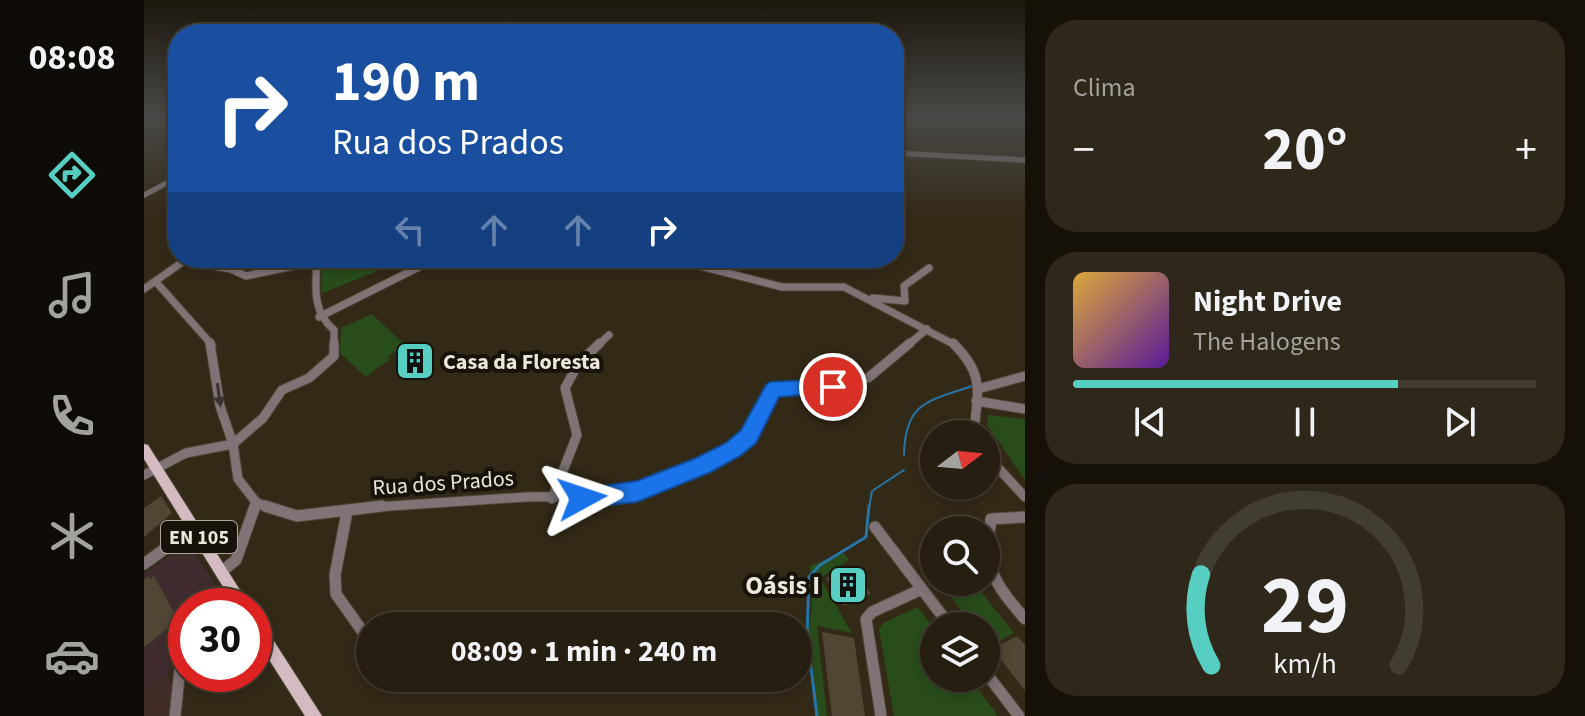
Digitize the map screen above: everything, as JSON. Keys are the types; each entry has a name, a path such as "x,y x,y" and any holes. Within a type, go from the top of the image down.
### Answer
{"main road":[{"name":"EN 105","path":"144,449 150,472 193,528 228,588"},
{"path":"272,651 314,716"}],"street":[{"path":"904,154 1025,160"},
{"path":"144,195 168,182"},
{"path":"144,289 157,283 174,268"},
{"path":"226,268 246,276 279,268"},
{"path":"150,472 186,453 233,444 263,418 282,390 309,378 334,356 334,330 319,317 317,268"},
{"path":"319,317 420,268"},
{"path":"708,268 782,287 833,285 865,296 952,342 969,359 978,377 975,420"},
{"path":"865,296 905,301 904,286 929,268"},
{"path":"246,276 250,286"},
{"path":"157,283 213,346 220,406 233,444 238,479 256,502 236,560 221,572"},
{"name":"Rua dos Prados","path":"256,502 283,514 297,516 379,506 526,497 612,496 637,491 704,465 733,449 748,436 772,391 777,388 833,387 868,378 927,329"},
{"path":"552,499 577,435 565,388 578,364 609,335"},
{"path":"978,389 1025,376"},
{"path":"976,401 1025,409"},
{"path":"1000,470 1025,497"},
{"path":"347,512 335,575 336,594 356,622"},
{"path":"1025,517 990,520 988,570 1025,619"},
{"path":"875,527 920,586"},
{"path":"144,564 193,528"},
{"path":"881,716 866,619 872,612 920,590"},
{"path":"927,596 939,612"},
{"path":"1000,691 1019,716"},
{"path":"175,716 178,692"}],"shaded area":[{"path":"188,544 218,588 168,588 168,674 144,688 144,573"},
{"path":"168,674 168,692 172,692 171,716 144,716 144,688"}],"green space":[{"path":"322,268 385,268 322,293"},
{"path":"372,314 406,346 388,356 390,359 366,377 340,353 341,328"},
{"path":"988,415 1025,419 1025,480 1000,444 1000,420 988,420"},
{"path":"843,552 849,560 820,578 852,633 817,626 827,716 818,716 812,663 810,566"},
{"path":"950,596 984,596 997,612 962,612"},
{"path":"918,607 922,612 920,692 980,692 998,716 894,716 879,629 883,623"},
{"path":"1000,616 1014,633 1000,640"}],"building":[{"name":"Casa da Floresta","path":"411,348 425,367 407,373 400,363 410,357 405,352"},
{"path":"161,496 172,513 144,537 144,508"},
{"name":"Oásis I","path":"853,566 871,594 844,606 826,578"},
{"path":"154,576 168,602 168,628 144,647 144,580"},
{"path":"822,632 854,638 865,716 832,716"},
{"path":"1017,636 1025,645 1025,691 1000,658 1000,645"}],"waterway":[{"path":"904,455 905,437 914,414 931,400 972,386"},
{"path":"869,508 872,491 904,470"},
{"path":"817,716 807,636 809,577 820,565 866,537 869,506"}],"place":[{"name":"Casa da Floresta","path":"415,361"},
{"name":"Oásis I","path":"848,585"}],"route":[{"path":"582,498 637,491 704,465 733,449 748,436 772,391 777,388 833,387"}]}
